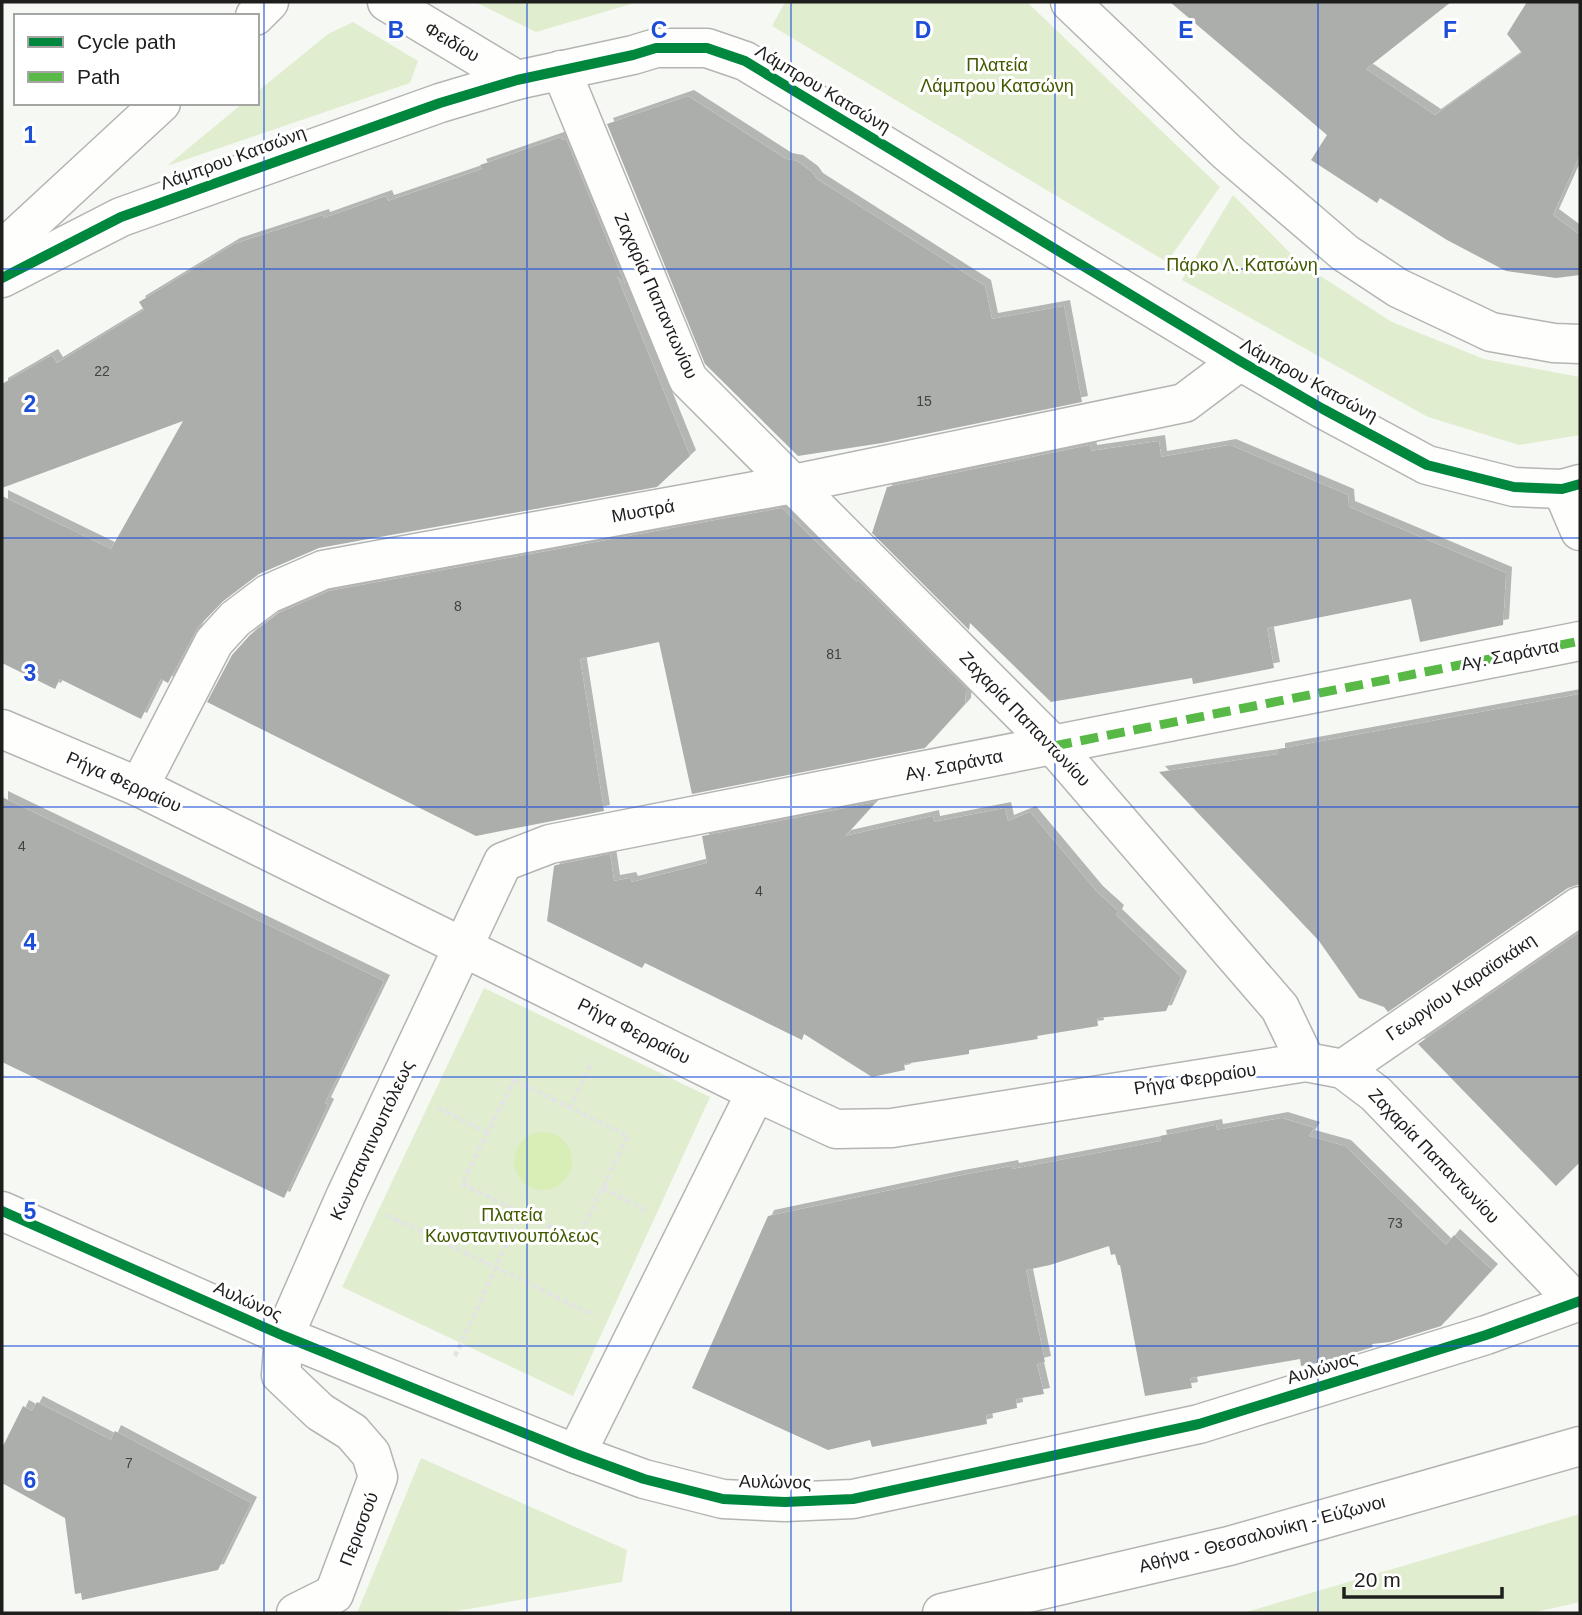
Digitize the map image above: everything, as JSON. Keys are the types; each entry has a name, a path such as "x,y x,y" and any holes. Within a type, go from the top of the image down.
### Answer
{"main road":[{"name":"Φειδίου","path":"387,2 517,80"},
{"path":"1070,2 1227,152 1304,220 1356,260 1398,288 1490,332 1553,343 1580,344"},
{"name":"Λάμπρου Κατσώνη","path":"2,278 121,217 440,103 517,80 656,48 707,48 745,61 1240,361 1427,465 1514,487 1571,487"},
{"name":"Ζαχαρία Παπαντωνίου","path":"561,70 688,379 1054,746 1280,1008 1324,1065 1376,1094 1578,1302"},
{"path":"2,250 159,105"},
{"name":"Μυστρά","path":"139,787 214,642 235,619 268,594 323,570 793,484 1185,403 1240,361"},
{"path":"1571,487 1580,531"},
{"name":"Αγ. Σαράντα","path":"462,945 503,862 550,844 1580,641"},
{"name":"Ρήγα Φερραίου","path":"2,729 139,787 836,1129 892,1128 1324,1065"},
{"name":"Γεωργίου Καραϊσκάκη","path":"1324,1065 1580,906"},
{"name":"Κωνσταντινουπόλεως","path":"284,1336 462,945"},
{"path":"576,1454 756,1092"},
{"name":"Αυλώνος","path":"2,1211 284,1336 576,1454 645,1479 723,1499 785,1502 853,1499 1199,1424 1486,1335 1578,1302"},
{"name":"Περισσού","path":"284,1336 281,1376 320,1412 352,1432 370,1454 378,1477 334,1594 296,1613"},
{"name":"Αθήνα - Θεσσαλονίκη - Εύζωνοι","path":"942,1613 1229,1546 1580,1446"}],"path":[{"path":"514,1080 628,1136 577,1240 521,1213 462,1184 514,1080"},
{"path":"346,1195 636,1335"},
{"path":"436,1397 521,1213"}],"green space":[{"path":"475,2 638,2 536,32"},
{"name":"Πλατεία Λάμπρου Κατσώνη","path":"785,2 1027,2 1220,187 1167,262 772,26"},
{"path":"353,22 418,61 410,83 167,166 241,105 259,105 259,90 328,34"},
{"name":"Πάρκο Λ. Κατσώνη","path":"1233,195 1300,263 1392,322 1484,359 1580,377 1580,435 1519,445 1428,417 1182,280"},
{"name":"Πλατεία Κωνσταντινουπόλεως","path":"484,988 710,1097 573,1396 342,1287"},
{"path":"421,1458 627,1550 622,1582 446,1613 357,1613"},
{"path":"1580,1514 1580,1602 1532,1613 1243,1613"}],"shaded area":[{"path":"543,1132 554,1134 567,1145 572,1161 570,1172 559,1185 543,1190 532,1188 519,1177 514,1161 516,1150 527,1137"}],"building":[{"path":"1170,2 1451,2 1366,69 1435,115 1522,53 1507,34 1527,2 1580,2 1580,155 1553,215 1580,235 1580,275 1556,278 1506,271 1447,240 1380,198 1377,203 1311,160 1327,135"},
{"path":"688,96 786,159 797,161 817,179 985,286 992,319 1064,306 1082,402 882,443 798,456 705,364 607,124"},
{"path":"561,137 562,140 566,139 625,284 617,276 690,456 657,487 319,548 259,574 222,602 198,627 168,683 161,679 141,719 60,679 55,689 2,663 2,496 111,549 183,421 2,488 2,384 52,355 57,363 144,310 139,302 234,244 323,215 324,218 386,196 388,201 482,169 480,165"},
{"path":"1159,441 1161,457 1230,445 1348,495 1349,507 1506,573 1503,625 1420,642 1411,599 1267,628 1274,668 1193,684 1192,678 1051,702 970,623 969,630 872,533 887,487 1090,445 1091,451"},
{"path":"782,508 966,688 965,704 925,748 692,794 659,642 580,659 604,811 476,836 207,702 232,655 250,635 279,613 329,591"},
{"path":"1580,694 1580,884 1568,888 1388,1012 1384,1007 1359,998 1319,941 1159,772 1279,754 1279,749"},
{"path":"2,797 384,981 325,1103 328,1105 284,1198 2,1062"},
{"path":"876,802 845,836 933,816 934,822 1005,808 1008,821 1030,812 1097,892 1118,911 1116,915 1181,977 1166,1011 1097,1018 1098,1026 969,1050 969,1054 904,1064 905,1070 872,1077 804,1034 802,1040 645,963 642,968 547,921 556,865 610,854 614,881 630,878 632,882 707,863 702,836"},
{"path":"1580,932 1580,1162 1556,1186 1418,1044"},
{"path":"1282,1118 1314,1128 1309,1136 1345,1146 1446,1245 1454,1235 1492,1270 1441,1326 1390,1342 1372,1344 1373,1347 1328,1361 1301,1366 1300,1359 1190,1378 1192,1388 1145,1396 1120,1265 1115,1254 1111,1255 1109,1246 1026,1270 1045,1362 1037,1364 1044,1394 1016,1399 1017,1408 986,1415 987,1424 872,1447 870,1440 828,1450 692,1388 768,1216 958,1176 1012,1166 1013,1169 1161,1141 1160,1136 1216,1125 1217,1130"},
{"path":"37,1402 111,1440 115,1431 251,1503 218,1570 82,1600 81,1593 75,1594 65,1518 2,1483 2,1448 23,1406 32,1411"}],"marked path":[{"path":"1054,746 1580,641"}],"cycle path":[{"path":"2,278 121,217 440,103 517,80 656,48 707,48 745,61 1240,361 1427,465 1514,487 1562,489 1580,484"},
{"path":"2,1211 284,1336 576,1454 644,1479 723,1499 785,1502 853,1499 1199,1424 1486,1335 1580,1301"}]}
